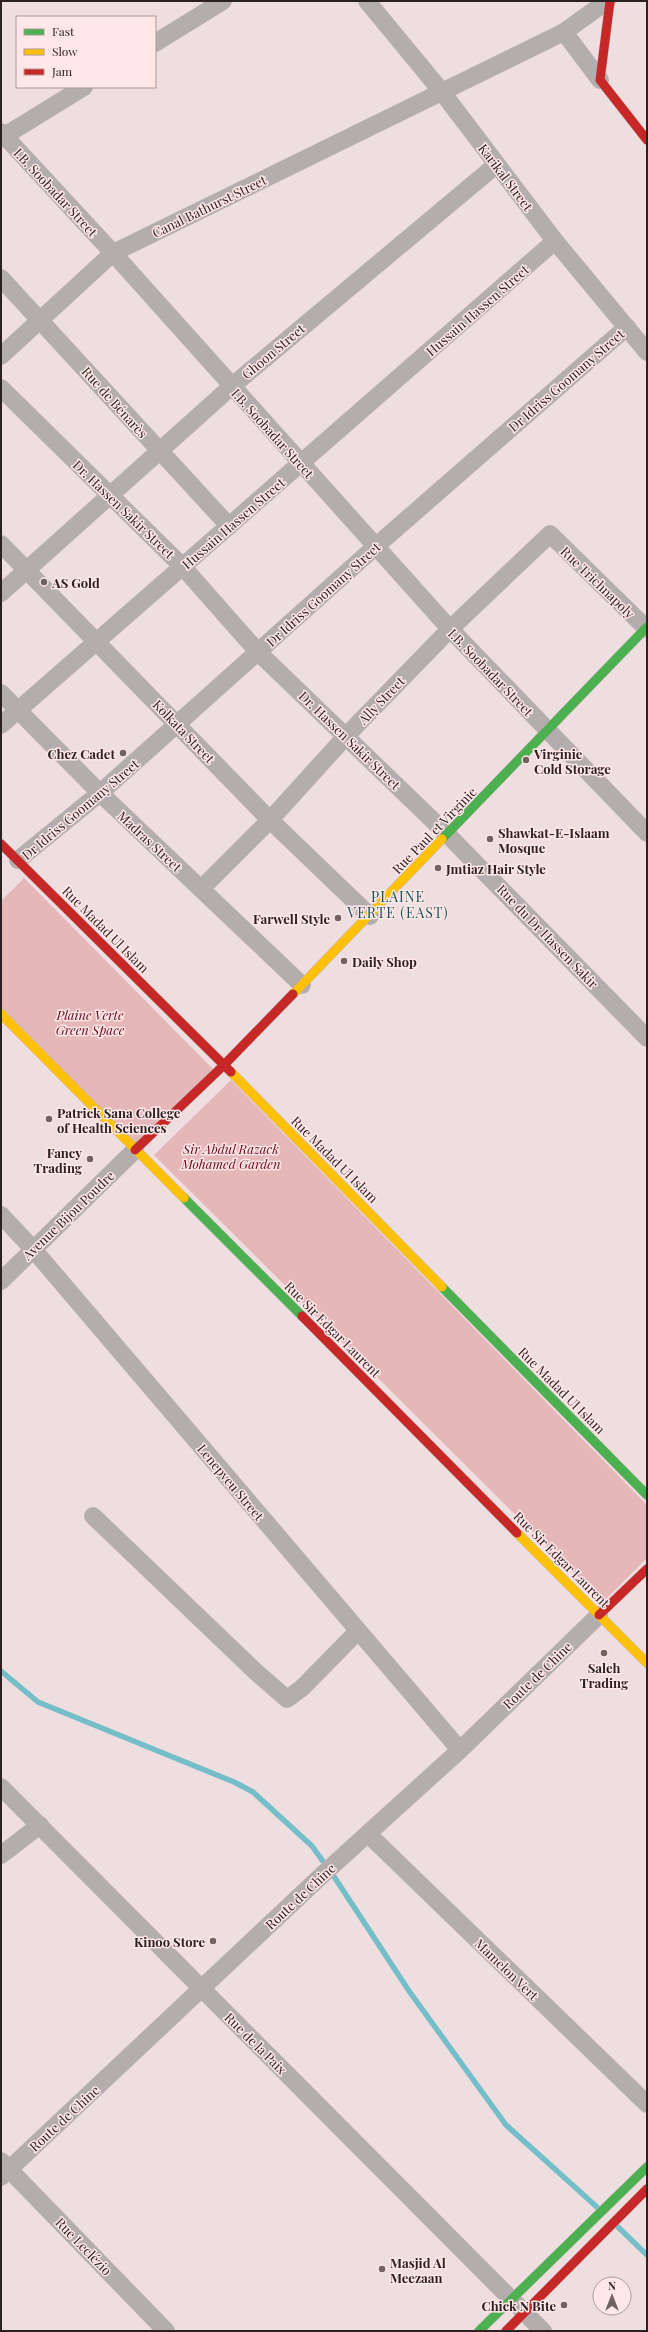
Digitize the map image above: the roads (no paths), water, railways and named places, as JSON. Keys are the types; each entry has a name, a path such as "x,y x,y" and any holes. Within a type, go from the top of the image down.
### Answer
{"main road":[{"path":"608,1 600,80 647,140"},
{"name":"Rue Paul et Virginie","path":"135,1150 224,1065 370,916 647,628"},
{"name":"Rue Madad Ul Islam","path":"1,844 224,1065 647,1495"},
{"name":"Rue Sir Edgar Laurent","path":"1,1014 647,1663"},
{"path":"599,1615 647,1569"},
{"path":"479,2331 647,2167"},
{"path":"506,2331 647,2190"}],"street":[{"path":"156,42 223,1"},
{"name":"Karikal Street","path":"367,1 442,92 555,241 647,352"},
{"path":"600,80 564,32 608,1"},
{"name":"Canal Bathurst Street","path":"1,356 113,253 564,32"},
{"path":"2,136 82,88"},
{"name":"I.B. Soobadar Street","path":"2,136 113,253 450,629 647,833"},
{"name":"Ghoon Street","path":"1,593 158,450 496,164"},
{"name":"Hussain Hassen Street","path":"1,725 555,241"},
{"name":"Rue de Bénarès","path":"1,278 229,526"},
{"name":"Dr Idriss Goomany Street","path":"18,860 100,793 375,547 627,327"},
{"name":"Dr. Hassen Sakir Street","path":"1,388 109,496 183,567 258,652 347,735 448,835"},
{"name":"Rue Trichnapoly","path":"550,534 647,628"},
{"name":"Ally Street","path":"201,889 270,820 347,735 450,629 550,534"},
{"name":"Kolkata Street","path":"1,544 270,820 370,916"},
{"name":"Madras Street","path":"1,692 100,793 302,985"},
{"name":"Rue du Dr Hassen Sakir","path":"448,835 647,1038"},
{"name":"Avenue Bijou Poudre","path":"1,1281 135,1150"},
{"name":"Lenepveu Street","path":"1,1215 33,1249 460,1750"},
{"path":"94,1516 256,1672 287,1698 302,1688 358,1631"},
{"name":"Route de Chine","path":"4,2169 202,1989 321,1876 460,1750 599,1615"},
{"name":"Rue de la Paix","path":"1,1788 40,1825 543,2331"},
{"path":"1,1855 40,1825"},
{"name":"Mamelon Vert","path":"368,1834 647,2104"},
{"name":"Rue Leclézio","path":"4,2169 166,2331"}],"waterway":[{"path":"1,1671 38,1702 234,1782 253,1792 312,1846 335,1878 409,1991 506,2125 598,2208"},
{"path":"617,2226 647,2255"}],"place":[{"name":"AS Gold","path":"44,582"},
{"name":"Chez Cadet","path":"123,753"},
{"name":"Virginie Cold Storage","path":"526,760"},
{"name":"Shawkat-E-Islaam Mosque","path":"490,839"},
{"name":"Jmtiaz Hair Style","path":"438,868"},
{"name":"Farwell Style","path":"338,918"},
{"name":"Daily Shop","path":"344,961"},
{"name":"Patrick Sana College of Health Sciences","path":"49,1119"},
{"name":"Fancy Trading","path":"90,1159"},
{"name":"Saleh Trading","path":"604,1653"},
{"name":"Kinoo Store","path":"213,1941"},
{"name":"Masjid Al Meezaan","path":"382,2269"},
{"name":"Chick N Bite","path":"564,2305"}],"district":[{"name":"PLAINE VERTE (EAST)","path":"398,904"}],"park label":[{"name":"Plaine Verte Green Space","path":"90,1022"},
{"name":"Sir Abdul Razack Mohamed Garden","path":"231,1156"}]}
